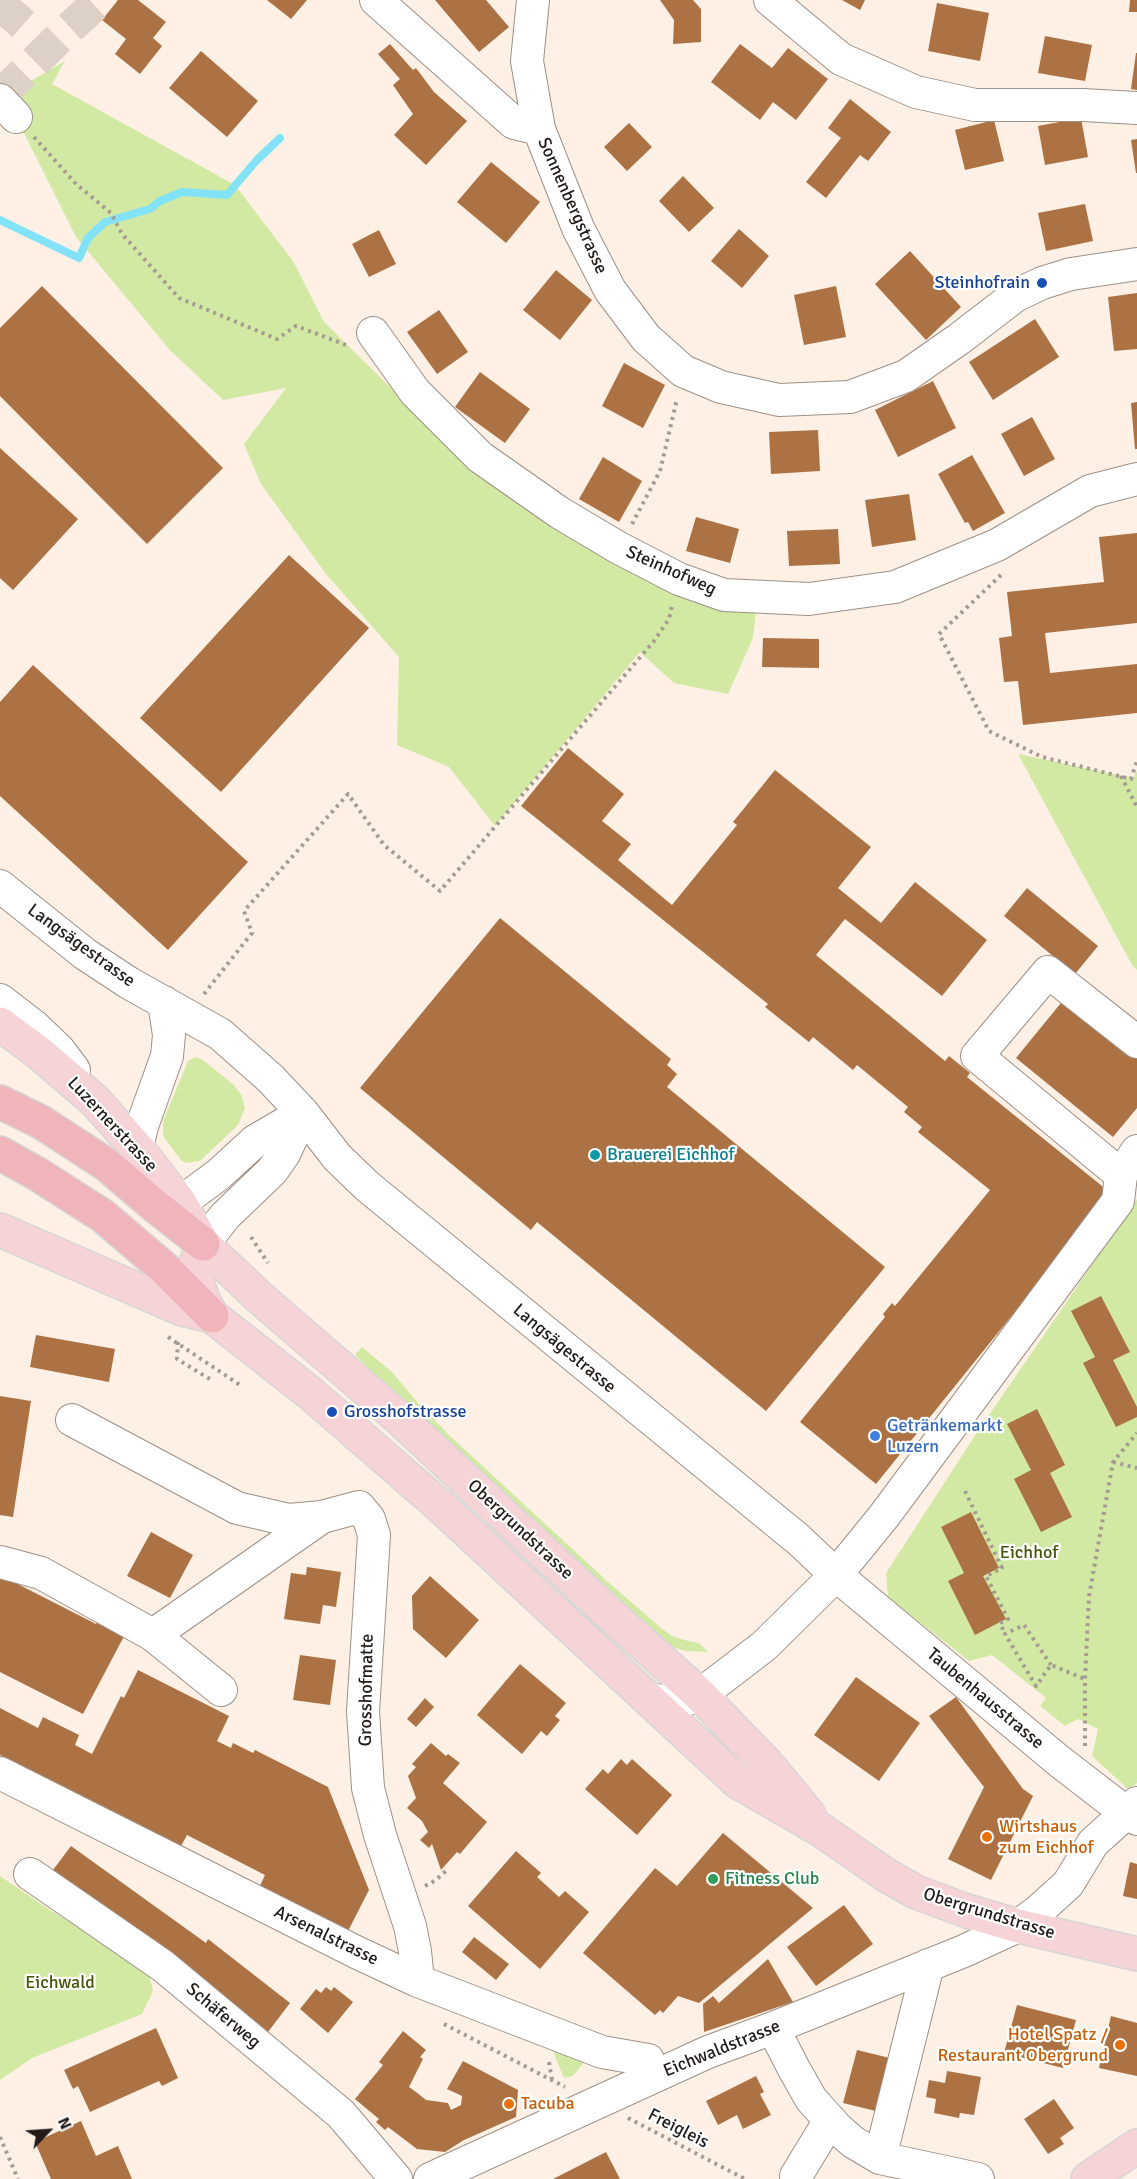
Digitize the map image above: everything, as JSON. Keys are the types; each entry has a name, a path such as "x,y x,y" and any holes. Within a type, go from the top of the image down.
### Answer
{"highway":[{"path":"0,1102 41,1122 168,1205 203,1244"},
{"path":"0,1153 103,1216 165,1269 212,1316"}],"main road":[{"name":"Luzernerstrasse","path":"0,1024 38,1052 95,1101 137,1148 168,1205"},
{"path":"0,1230 182,1309 212,1316"},
{"path":"203,1244 195,1266 196,1280 212,1316"},
{"name":"Obergrundstrasse","path":"203,1244 259,1297 399,1418 700,1695 766,1763 821,1830"},
{"name":"Obergrundstrasse","path":"212,1316 310,1393 439,1505 738,1782 821,1830 886,1875 916,1892 967,1911 1018,1926 1137,1954"},
{"path":"1088,2179 1137,2146"}],"street":[{"name":"Sonnenbergstrasse","path":"376,0 514,123 539,129"},
{"name":"Sonnenbergstrasse","path":"533,0 527,61 539,129 579,228 610,290 646,338 683,371 722,387 779,400 850,397 906,376 1015,296 1042,283 1071,274 1137,264"},
{"path":"770,0 841,59 916,92 975,105 1083,105 1137,108"},
{"name":"Steinhofweg","path":"373,333 415,392 480,457 560,513 618,548 679,579 724,594 809,599 895,587 997,545 1090,491 1137,479"},
{"name":"Langsägestrasse","path":"0,886 100,964 220,1034 270,1078 303,1113 337,1157 367,1186 799,1540 836,1575"},
{"path":"652,1700 679,1702 700,1695 764,1646 836,1575 884,1516 1118,1201 1129,1163 977,1056 1048,972 1137,1042"},
{"path":"0,1000 60,1050 95,1101"},
{"path":"137,1148 142,1126 167,1056 170,1035 164,1002"},
{"path":"168,1205 218,1175 255,1141 303,1113"},
{"path":"203,1244 225,1216 272,1171 284,1154 303,1113"},
{"name":"Grosshofmatte","path":"72,1420 237,1508 289,1520 322,1516 359,1507 369,1519 374,1534 363,1711 368,1788 380,1835 410,1926 416,1951 418,1981"},
{"name":"Grosshofmatte","path":"153,1635 322,1516"},
{"path":"0,1562 41,1573 153,1635 221,1690"},
{"name":"Taubenhausstrasse","path":"836,1575 1086,1782 1133,1811"},
{"name":"Arsenalstrasse","path":"0,1773 418,1981 603,2052 648,2060 653,2077"},
{"name":"Eichwaldstrasse","path":"430,2179 708,2052 928,1965 1018,1926 1068,1884 1093,1843 1133,1811"},
{"name":"Schäferweg","path":"30,1874 163,1966 341,2114 396,2179"},
{"path":"880,2158 928,1965"},
{"path":"773,2028 812,2099 830,2121 853,2142 880,2158 978,2179"},
{"path":"796,2176 830,2121"}],"path":[{"path":"8,109 76,184 111,213 122,234 179,298 277,339 296,326"},
{"path":"618,548 660,471 678,395"},
{"path":"1003,573 939,633 989,731 1042,757 1120,777 1131,779 1137,761"},
{"path":"203,999 203,995 252,933 244,911 348,794 384,845 440,891 654,641 669,618 679,579"},
{"path":"1120,777 1137,807"},
{"path":"250,1237 269,1264"},
{"path":"213,1381 177,1359 178,1342 240,1385"},
{"path":"1086,1782 1085,1679 1089,1596 1113,1462 1137,1434"},
{"path":"1113,1462 1137,1468"},
{"path":"965,1491 1002,1568 986,1576 1008,1619 1000,1623 1005,1634 1036,1686 1051,1665"},
{"path":"1005,1634 1024,1625 1051,1665 1085,1679"},
{"name":"Freigleis","path":"598,2104 745,2179"},
{"path":"0,2137 18,2179"}],"green space":[{"path":"65,61 52,84 235,185 293,261 324,322 454,450 757,601 753,638 728,694 674,683 640,652 495,826 449,767 397,745 399,657 326,574 261,484 244,444 286,388 223,400 170,350 76,237 16,117 17,89"},
{"path":"1018,754 1133,778 1137,771 1137,970 1132,965"},
{"path":"195,1057 203,1060 234,1085 242,1096 245,1108 238,1125 200,1161 185,1163 163,1136 163,1121 188,1061"},
{"name":"Eichhof","path":"1137,1199 1137,1783 1128,1789 1092,1756 1098,1729 1078,1719 1065,1726 1040,1706 1046,1698 992,1655 969,1661 888,1597 886,1573 976,1434"},
{"path":"362,1347 392,1372 448,1434 607,1581 672,1636 699,1643 708,1652 686,1651 672,1647 656,1638 405,1405 355,1355"},
{"name":"Eichwald","path":"0,1876 50,1910 147,1968 153,1991 142,2014 32,2058 0,2080"},
{"path":"552,2049 585,2061 573,2076 564,2078"}],"building":[{"path":"118,0 138,0 166,22 153,38 162,46 140,74 115,54 126,39 102,20"},
{"path":"267,0 307,0 291,19"},
{"path":"435,0 486,0 509,27 479,52"},
{"path":"660,0 693,0 701,9 701,42 673,44 674,20"},
{"path":"842,0 865,0 860,10"},
{"path":"1130,0 1137,0 1137,12 1129,12"},
{"path":"937,3 989,13 980,61 928,51"},
{"path":"1045,36 1092,45 1085,81 1038,73"},
{"path":"390,44 413,70 416,68 434,92 467,121 426,165 394,135 413,114 393,85 400,79 378,54"},
{"path":"740,44 772,68 788,48 828,79 796,120 773,102 760,120 711,82"},
{"path":"201,51 258,101 227,137 169,88"},
{"path":"1137,53 1137,90 1131,89"},
{"path":"850,99 891,132 868,161 860,155 826,198 806,182 841,138 828,128"},
{"path":"1081,118 1088,157 1045,165 1038,126"},
{"path":"994,120 1004,161 965,170 955,130"},
{"path":"629,123 652,147 627,171 604,147"},
{"path":"1137,139 1137,173 1136,173 1131,140"},
{"path":"491,162 540,202 506,243 457,202"},
{"path":"683,176 714,208 689,232 659,201"},
{"path":"1085,204 1093,241 1046,251 1038,213"},
{"path":"739,229 769,256 742,288 711,261"},
{"path":"379,230 396,264 369,277 352,244"},
{"path":"910,251 961,307 926,340 875,284"},
{"path":"556,270 592,300 560,340 523,310"},
{"path":"42,286 223,468 147,544 0,396 0,328"},
{"path":"836,286 846,337 804,345 794,295"},
{"path":"1137,293 1137,349 1114,351 1108,297"},
{"path":"439,310 468,352 437,374 407,332"},
{"path":"1035,319 1059,357 993,400 969,362"},
{"path":"624,363 665,385 643,428 602,406"},
{"path":"480,372 530,409 505,443 455,407"},
{"path":"933,381 956,428 898,457 875,410"},
{"path":"1137,402 1137,449 1135,449 1131,403"},
{"path":"1032,417 1055,459 1024,476 1001,434"},
{"path":"818,430 820,471 771,474 769,432"},
{"path":"0,448 78,519 13,590 0,578"},
{"path":"972,455 1005,513 973,531 968,522 965,523 938,474"},
{"path":"603,457 642,481 619,522 579,499"},
{"path":"909,494 916,540 872,547 865,500"},
{"path":"696,517 739,529 730,563 686,551"},
{"path":"838,529 840,564 789,566 787,531"},
{"path":"1137,533 1137,623 1045,633 1050,673 1137,664 1137,713 1023,725 1018,681 1004,682 999,638 1012,636 1007,592 1104,582 1099,537"},
{"path":"289,555 369,628 221,792 140,718"},
{"path":"763,638 819,639 819,668 762,667"},
{"path":"33,665 248,862 168,950 0,796 0,702"},
{"path":"568,748 624,794 602,821 631,844 618,860 672,905 737,825 733,822 775,770 871,847 838,888 881,923 915,882 987,940 942,996 845,919 816,955 945,1061 949,1056 970,1073 967,1077 1102,1186 1105,1200 876,1484 800,1422 885,1317 883,1314 892,1303 895,1306 990,1190 918,1132 922,1127 904,1112 908,1107 857,1065 853,1070 813,1037 809,1042 765,1007 768,1004 521,806"},
{"path":"1027,888 1098,946 1075,974 1004,916"},
{"name":"Brauerei Eichhof","path":"500,918 671,1059 667,1065 677,1074 667,1087 885,1267 766,1411 537,1222 531,1230 360,1088"},
{"path":"1065,998 1137,1056 1137,1108 1113,1137 1016,1058"},
{"path":"1101,1296 1130,1352 1113,1360 1137,1407 1137,1417 1116,1427 1083,1363 1095,1357 1071,1311"},
{"path":"36,1335 115,1349 109,1382 30,1367"},
{"path":"0,1396 31,1401 13,1517 0,1515"},
{"path":"1037,1409 1065,1465 1050,1473 1072,1517 1041,1532 1014,1479 1031,1470 1007,1424"},
{"path":"971,1512 999,1568 983,1576 1006,1619 975,1635 948,1581 964,1573 941,1527"},
{"path":"151,1532 193,1555 170,1598 127,1576"},
{"path":"307,1567 341,1572 336,1607 323,1605 320,1624 284,1619 291,1573 306,1575"},
{"path":"0,1575 96,1624 104,1609 131,1623 83,1714 0,1672"},
{"path":"430,1576 479,1620 446,1658 413,1629 412,1596"},
{"path":"300,1655 336,1660 330,1705 293,1700"},
{"path":"520,1664 566,1703 555,1716 560,1720 547,1736 541,1731 522,1754 477,1715"},
{"path":"138,1670 229,1716 217,1741 231,1748 233,1743 253,1753 255,1750 328,1787 369,1890 347,1933 259,1888 265,1875 187,1835 181,1846 0,1755 0,1708 38,1728 43,1717 79,1735 75,1745 92,1754 121,1696 124,1698"},
{"path":"856,1677 920,1723 879,1781 814,1735"},
{"path":"956,1697 1023,1789 1033,1796 991,1880 948,1859 984,1787 929,1716"},
{"path":"425,1698 434,1707 416,1727 407,1719"},
{"path":"431,1743 446,1756 448,1754 460,1763 443,1783 487,1822 460,1854 457,1852 441,1870 432,1844 429,1848 420,1840 428,1832 422,1821 407,1808 416,1798 408,1776 416,1767 412,1764"},
{"path":"621,1759 627,1765 632,1759 672,1795 637,1835 585,1789 603,1769 608,1774"},
{"path":"723,1833 813,1908 699,2003 678,1996 663,2013 660,2010 655,2015 583,1953 655,1868 677,1886"},
{"path":"71,1846 206,1943 208,1939 290,2003 268,2032 53,1870"},
{"path":"516,1851 541,1873 537,1877 559,1897 565,1891 589,1912 540,1969 468,1906"},
{"path":"1130,1862 1137,1864 1137,1899 1123,1896"},
{"path":"844,1905 873,1944 816,1986 787,1947"},
{"path":"474,1937 509,1964 496,1980 462,1952"},
{"path":"768,1959 793,2002 704,2032 703,2004 713,1996 719,2003"},
{"path":"326,1987 331,1991 334,1987 353,2002 328,2033 300,2009 316,1989 321,1993"},
{"path":"1017,2005 1076,2020 1063,2068 1004,2053"},
{"name":"Hotel Spatz / Restaurant Obergrund","path":"1111,2016 1137,2023 1137,2076 1099,2068"},
{"path":"156,2028 178,2078 162,2086 159,2081 90,2112 78,2086 73,2089 64,2070"},
{"path":"403,2031 426,2050 420,2057 423,2059 409,2087 426,2100 448,2103 451,2110 461,2105 462,2096 447,2089 463,2061 518,2090 516,2117 464,2140 445,2152 417,2149 388,2127 385,2130 376,2122 379,2119 355,2099 383,2065 379,2062"},
{"path":"857,2050 898,2060 884,2113 843,2103"},
{"path":"947,2071 981,2077 974,2115 960,2113 959,2118 934,2113 936,2099 926,2097 929,2080 945,2083"},
{"path":"756,2076 764,2092 760,2094 771,2115 743,2129 737,2115 718,2125 706,2101"},
{"path":"1054,2099 1074,2128 1060,2138 1064,2144 1048,2154 1024,2119"},
{"path":"81,2121 96,2156 118,2146 132,2179 51,2179 35,2142"},
{"path":"606,2152 620,2179 553,2179"}],"waterway":[{"path":"0,220 79,258 88,238 105,222 150,209 160,201 182,192 227,195 256,161 280,138"}],"tunnel":[{"path":"0,26 23,0"},
{"path":"0,96 100,0"}],"place":[{"name":"Steinhofrain","path":"1042,283"},
{"name":"Brauerei Eichhof","path":"595,1155"},
{"name":"Grosshofstrasse","path":"332,1412"},
{"name":"Getränkemarkt Luzern","path":"875,1436"},
{"name":"Wirtshaus zum Eichhof","path":"987,1837"},
{"name":"Fitness Club","path":"713,1879"},
{"name":"Hotel Spatz / Restaurant Obergrund","path":"1120,2045"},
{"name":"Tacuba","path":"509,2104"}]}
